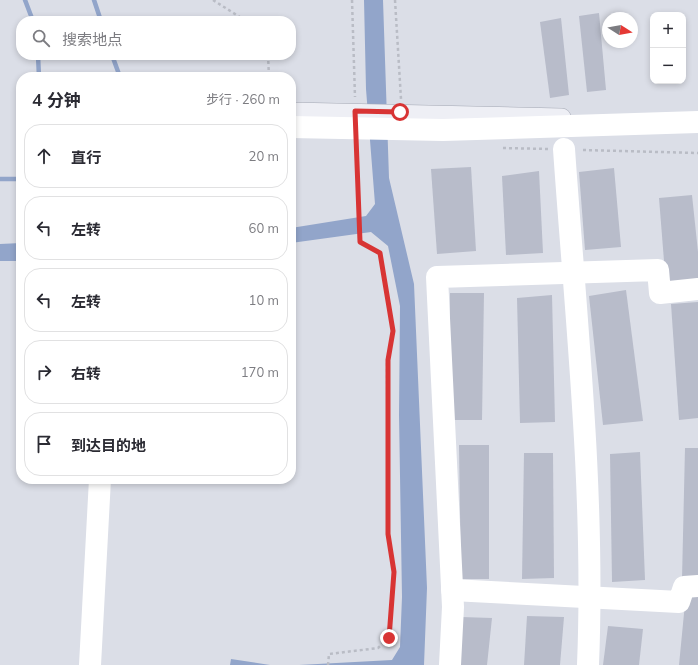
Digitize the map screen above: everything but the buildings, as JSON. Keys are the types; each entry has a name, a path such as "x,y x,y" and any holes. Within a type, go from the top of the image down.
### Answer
{"street":[{"path":"296,112 444,130 698,121"},
{"path":"296,126 355,120 400,112 698,121"},
{"path":"564,150 586,473 591,597 588,665"},
{"path":"450,665 453,606 437,276 658,270 660,293 698,289"},
{"path":"90,665 100,484"},
{"path":"452,590 679,602 684,587 698,586"}],"path":[{"path":"213,0 238,16"},
{"path":"328,665 329,654 378,648 389,638 394,572 388,534 388,360 393,331 380,253 360,242 352,0"},
{"path":"395,0 402,84 400,112"},
{"path":"268,60 269,72"}],"water":[{"path":"364,0 383,0 389,178 414,284 427,588 424,665 299,665 392,660 400,647 402,597 399,415 400,306 388,246 371,232 296,242 296,227 366,216 375,204 366,89"},
{"path":"16,243 16,261 0,261 0,244"},
{"path":"231,659 270,665 230,665"}],"waterway":[{"path":"25,0 31,16"},
{"path":"94,0 99,16"},
{"path":"38,60 39,72"},
{"path":"114,60 118,72"},
{"path":"0,179 16,179"}],"route":[{"path":"389,638 394,572 388,534 388,360 393,331 380,253 360,242 357,201 355,111 400,112"}]}
